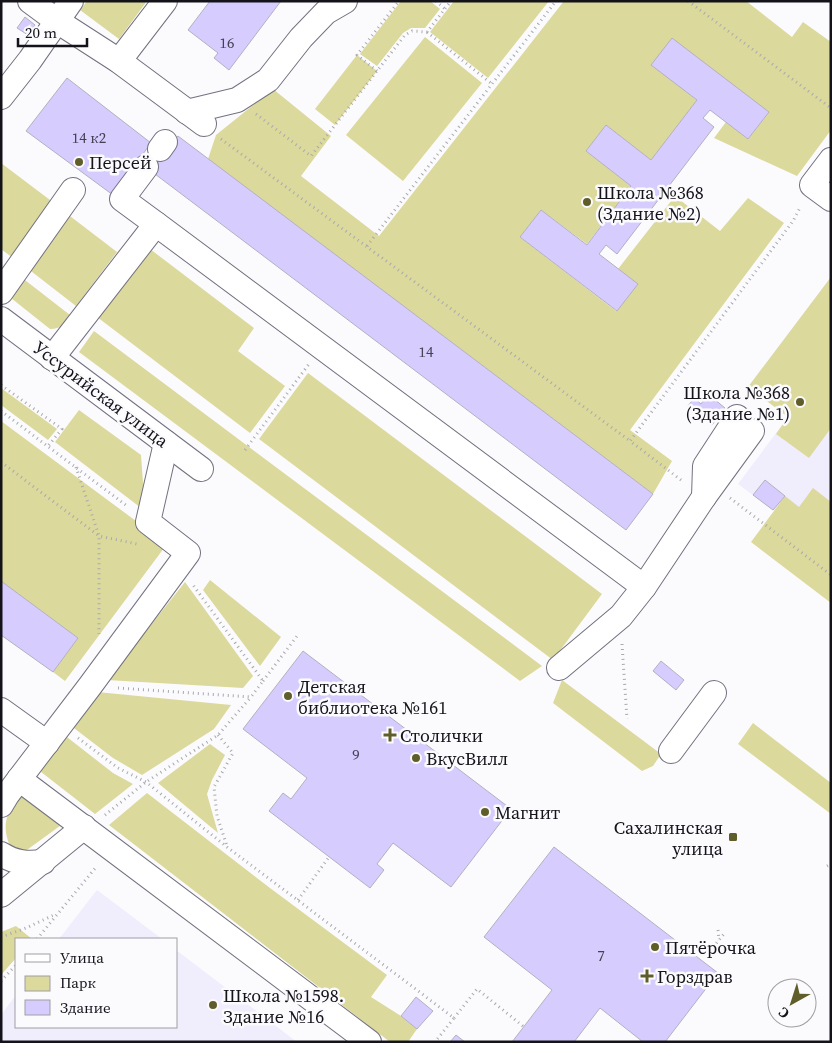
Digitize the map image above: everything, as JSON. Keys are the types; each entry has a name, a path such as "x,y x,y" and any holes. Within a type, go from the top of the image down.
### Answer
{"lane":[{"path":"30,1 119,61 196,118 237,100 268,80 301,38 326,12 345,1"},
{"path":"1,97 30,60 71,1"},
{"path":"119,61 165,1"},
{"path":"157,153 122,199 644,587"},
{"path":"822,192 831,160"},
{"path":"1,292 73,190"},
{"path":"52,358 156,224"},
{"name":"Уссурийская улица","path":"1,319 201,469"},
{"path":"559,668 621,616 644,587 708,491 705,466 745,424"},
{"path":"1,805 188,553 148,522 166,443"},
{"path":"671,751 714,693"},
{"path":"1,710 46,744"},
{"path":"19,779 86,828 357,1038"},
{"path":"1,894 86,828"},
{"path":"1,854 11,860 29,864 43,862"},
{"path":"1,854 4,874 1,894"}],"path":[{"path":"377,71 357,55 399,1"},
{"path":"436,1 446,9"},
{"path":"427,32 451,1"},
{"path":"367,246 556,1"},
{"path":"688,1 831,108"},
{"path":"237,100 311,156 404,35 412,31 427,32 492,84"},
{"path":"196,118 216,135 630,441 708,491 831,575"},
{"path":"630,441 793,221 822,192"},
{"path":"245,450 322,347"},
{"path":"1,384 62,429 48,446"},
{"path":"1,411 148,522"},
{"path":"1,462 99,536 143,546"},
{"path":"76,467 99,536 99,635"},
{"path":"192,584 263,681"},
{"path":"621,616 627,719"},
{"path":"86,828 146,782 218,735 297,636"},
{"path":"90,686 251,696"},
{"path":"61,724 118,768 146,782 227,847 454,1018"},
{"path":"218,735 233,752 214,787 217,816 227,847"},
{"path":"38,938 112,848"},
{"path":"298,900 329,857"},
{"path":"1,937 58,914"},
{"path":"718,930 719,940"},
{"path":"710,951 724,934"},
{"path":"1,982 15,966"},
{"path":"435,1042 477,989 524,1027"}],"shaded area":[{"name":"Школа №368 (Здание №1)","path":"831,277 831,553 738,484 788,417 748,387"},
{"path":"97,890 161,938 60,938"},
{"name":"Школа №1598. Здание №16","path":"178,952 297,1042 1,1042 1,1015 15,996 15,1028 178,1028"}],"green space":[{"path":"87,1 147,1 119,39 80,10"},
{"path":"401,1 430,1 440,9 425,28 411,28 403,33 377,66 360,54"},
{"path":"454,1 549,1 488,78 430,32"},
{"name":"Школа №368 (Здание №2)","path":"564,1 746,1 792,37 803,22 831,42 831,130 797,176 714,138 726,122 748,139 769,112 652,65 697,100 651,160 606,125 586,151 631,186 587,244 541,210 520,237 616,311 638,284 618,269 675,196 720,231 748,198 784,223 630,430 672,461 653,494 208,159 216,135 273,89 331,136 301,176 379,236"},
{"path":"425,37 482,83 403,181 346,135"},
{"path":"357,55 377,71 335,125 315,109"},
{"path":"1,163 54,203 13,258 1,249"},
{"path":"66,213 117,252 76,306 27,268"},
{"path":"150,249 254,328 238,351 285,386 250,433 97,317"},
{"path":"21,277 70,315 62,325 50,329 11,298"},
{"path":"831,277 831,428 809,458 776,434 788,417 748,387"},
{"path":"94,331 542,666 520,681 79,352"},
{"path":"308,373 602,594 553,660 259,439"},
{"path":"1,388 57,429 48,440 1,405"},
{"path":"79,410 141,455 145,511 55,442"},
{"path":"1,421 167,544 65,681 53,672 78,638 1,581"},
{"path":"813,488 831,502 831,603 751,542 785,496 799,507"},
{"path":"210,580 281,637 260,666 203,590"},
{"path":"185,582 253,676 243,688 107,680"},
{"path":"562,680 661,754 653,766 642,771 553,703"},
{"path":"97,692 231,705 214,729 142,775 113,758 70,725"},
{"path":"753,723 831,783 831,814 738,744"},
{"path":"63,734 113,773 133,784 95,814 36,768"},
{"path":"210,744 225,755 207,794 218,833 158,783"},
{"path":"22,790 64,823 24,852 10,846 6,830 7,816"},
{"path":"147,793 387,975 371,997 401,1016 417,1029 408,1042 390,1042 109,825"},
{"path":"16,926 31,938 15,938 15,959 1,975 1,932"}],"building":[{"path":"210,1 281,1 229,70 214,58 218,53 188,30"},
{"path":"25,17 35,25 28,35 17,28"},
{"path":"672,38 769,112 748,139 710,110 703,118 714,127 617,254 606,245 599,254 638,284 617,311 520,237 541,210 587,245 631,186 586,151 606,125 651,160 697,100 651,65"},
{"path":"67,78 151,143 113,195 26,131"},
{"path":"178,136 653,494 626,530 151,171"},
{"path":"708,394 725,408 712,425 688,406 694,398 701,404"},
{"path":"765,480 785,496 773,510 753,495"},
{"path":"1,581 78,638 53,672 1,635"},
{"path":"303,651 511,809 451,887 393,843 377,864 384,870 370,888 269,811 283,793 291,799 307,778 243,729"},
{"path":"661,661 684,680 676,690 653,671"},
{"path":"554,847 718,973 665,1042 643,1042 600,1008 574,1042 512,1042 552,990 484,937"},
{"path":"416,997 433,1011 417,1029 401,1016"},
{"path":"456,1035 465,1042 450,1042"}],"place":[{"name":"Персей","path":"79,162"},
{"name":"Школа №368 (Здание №2)","path":"587,202"},
{"name":"Школа №368 (Здание №1)","path":"800,402"},
{"name":"Детская библиотека №161","path":"288,696"},
{"name":"Столички","path":"390,735"},
{"name":"ВкусВилл","path":"416,758"},
{"name":"Магнит","path":"485,812"},
{"name":"Сахалинская улица","path":"733,837"},
{"name":"Пятёрочка","path":"655,947"},
{"name":"Горздрав","path":"647,976"},
{"name":"Школа №1598. Здание №16","path":"213,1005"}]}
